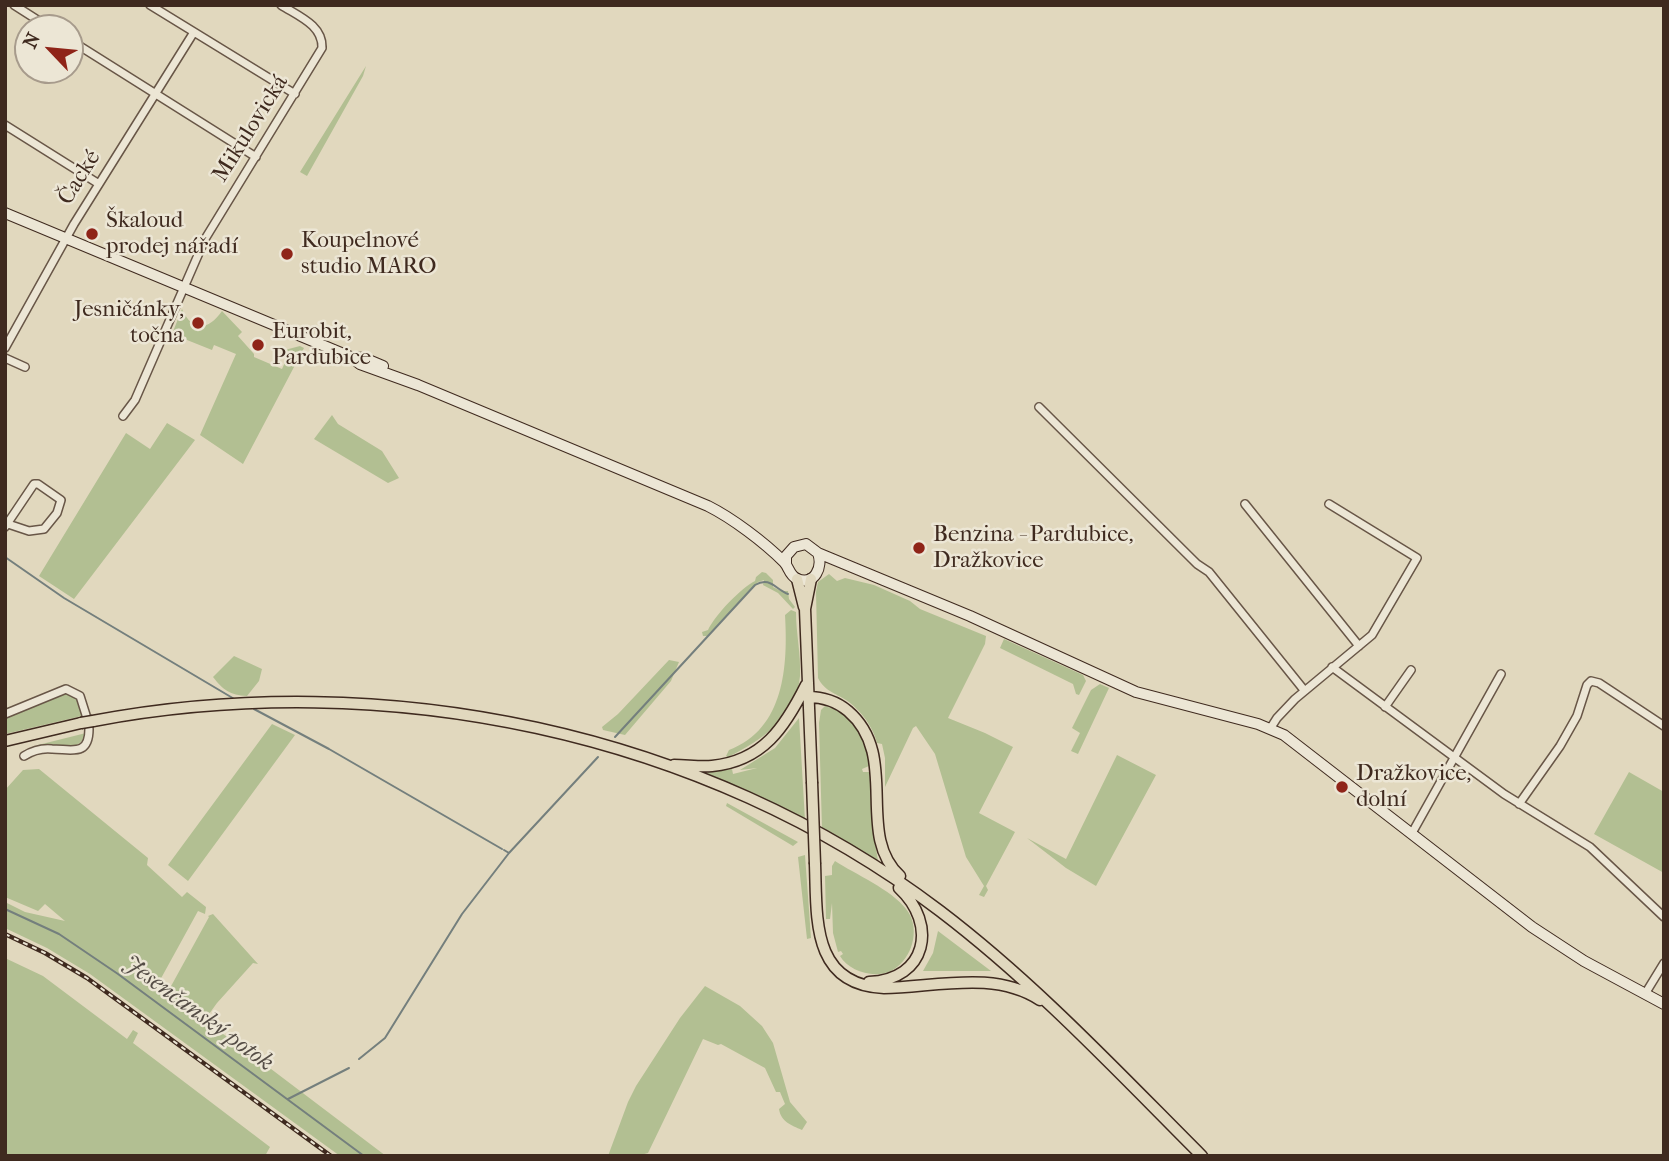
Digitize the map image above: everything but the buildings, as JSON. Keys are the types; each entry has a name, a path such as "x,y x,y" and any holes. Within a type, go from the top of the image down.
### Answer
{"main road":[{"path":"5,213 351,357 360,364 418,385 708,506 786,563 797,579 805,609"},
{"path":"351,357 364,358 388,368 418,385"},
{"path":"786,563 794,547 806,544 818,553 970,616 1136,692 1270,729 1298,745 1532,927 1578,957 1664,1004"},
{"path":"766,547 790,551"},
{"path":"818,553 821,567"},
{"path":"847,564 821,567 811,579 805,609 817,917 821,943 834,968 868,986 884,988 1003,984 1025,991 1063,1015"},
{"path":"797,579 811,579"},
{"path":"664,765 722,765 752,754 772,740 787,722 807,683"},
{"path":"808,697 824,698 839,704 865,731 874,758 880,837 885,856 893,871 925,900"},
{"path":"5,741 87,722 168,709 252,702 353,703 468,715 563,734 664,765 764,806 878,869 925,900 993,952 1063,1015 1202,1156"},
{"path":"853,980 878,982 900,974 914,960 921,945 923,929 917,910 907,895 878,869"}],"street":[{"path":"150,5 295,94"},
{"name":"Mikulovická","path":"123,416 135,400 205,239 319,55 322,41 316,28 281,5"},
{"name":"Čacké","path":"5,348 66,239 194,32"},
{"path":"84,49 256,157"},
{"path":"5,125 99,184"},
{"path":"5,358 25,367"},
{"path":"1040,407 1197,564 1209,572 1304,690"},
{"path":"34,484 61,498 60,508 50,525 44,529 29,531 6,526 34,484"},
{"path":"1270,729 1304,690 1373,635 1416,558 1329,504"},
{"path":"1245,505 1359,646"},
{"path":"1332,667 1519,804 1590,848 1664,917"},
{"path":"1385,707 1411,670"},
{"path":"1412,833 1501,674"},
{"path":"1519,804 1560,746 1577,716 1587,685 1591,681 1599,683 1664,726"},
{"path":"5,714 66,689 80,696 87,722 88,741 79,749 46,749 24,756"},
{"path":"1645,994 1664,963"}],"green space":[{"path":"366,66 307,176 300,172"},
{"path":"182,309 190,322 200,326 217,318 222,311 242,332 238,336 254,357 282,369 287,358 280,354 281,351 300,346 304,348 243,464 200,435 236,354 214,345 212,350 172,334"},
{"path":"332,415 338,424 382,451 399,478 388,483 314,439"},
{"path":"167,423 195,440 74,599 39,576 126,433 150,449"},
{"path":"762,572 773,580 773,587 788,591 789,599 795,607 793,609 778,593 763,585 764,580 758,582 707,636 703,636 702,632 708,630 729,602"},
{"path":"829,574 837,581 845,578 874,585 910,601 920,609 986,636 985,644 948,718 1013,747 979,813 1015,832 986,886 988,890 984,897 979,895 984,886 966,857 935,754 916,726 885,787 882,744 877,743 870,726 858,710 828,690 818,678 816,592 818,582"},
{"path":"791,610 796,612 800,668 792,703 775,726 728,757 726,756 729,750 748,740 762,727 772,711 783,674 785,615"},
{"path":"1004,639 1083,675 1086,681 1079,695 1076,694 1073,684 1000,648"},
{"path":"234,656 262,669 259,681 247,696 227,691 213,677"},
{"path":"669,660 679,662 671,681 625,735 603,730 602,727 618,714"},
{"path":"1100,684 1109,688 1078,754 1071,751 1080,733 1072,728 1091,690"},
{"path":"68,693 79,700 82,716 5,734 5,718"},
{"path":"825,706 843,714 850,721 866,747 869,766 862,769 863,772 870,772 873,829 878,861 822,829 819,723 821,710"},
{"path":"799,718 805,820 704,773 732,769 733,774 757,768 740,770 775,748"},
{"path":"272,724 295,735 188,881 168,865"},
{"path":"86,733 83,740 72,746 38,745"},
{"path":"1117,755 1156,775 1096,886 1066,868 1027,838 1066,859"},
{"path":"39,769 148,858 147,865 182,897 187,892 206,907 205,914 198,911 159,982 170,988 208,916 213,914 258,964 253,963 204,1021 386,1156 340,1156 90,974 47,948 5,928 5,902 25,912 65,921 45,904 38,911 5,897 5,790 23,770"},
{"path":"1629,772 1664,792 1664,873 1594,834"},
{"path":"727,803 798,842 793,846 726,806"},
{"path":"805,855 811,938 807,939 798,857"},
{"path":"835,861 892,895 910,916 914,931 911,947 903,961 890,971 874,974 858,971 845,962 840,956 843,954 841,951 838,952 833,933 832,903 830,919 826,919 825,876 832,875"},
{"path":"938,931 991,971 923,971 933,953"},
{"path":"5,958 43,976 127,1039 133,1030 138,1033 133,1043 270,1147 265,1156 5,1156"},
{"path":"705,986 740,1006 762,1026 773,1043 790,1102 807,1122 802,1130 782,1117 779,1109 785,1104 765,1068 721,1044 703,1039 648,1153 637,1156 608,1156 636,1086 680,1018"}],"waterway":[{"path":"5,557 64,598 236,700"},
{"path":"615,737 755,585 769,583 788,594"},
{"path":"254,709 502,849"},
{"path":"504,850 509,853 598,757"},
{"path":"359,1059 385,1038 462,914 509,853"},
{"name":"Jesenčanský potok","path":"5,909 59,934 118,974 364,1156"},
{"path":"288,1099 349,1068"},
{"path":"1661,1156 1664,1153"}],"railway":[{"path":"5,934 45,953 87,978 331,1156"}],"place":[{"name":"Škaloud prodej nářadí","path":"92,234"},
{"name":"Koupelnové studio MARO","path":"287,254"},
{"name":"Jesničánky, točna","path":"198,323"},
{"name":"Eurobit, Pardubice","path":"258,345"},
{"name":"Benzina - Pardubice, Dražkovice","path":"919,548"},
{"name":"Dražkovice, dolní","path":"1342,787"}]}
